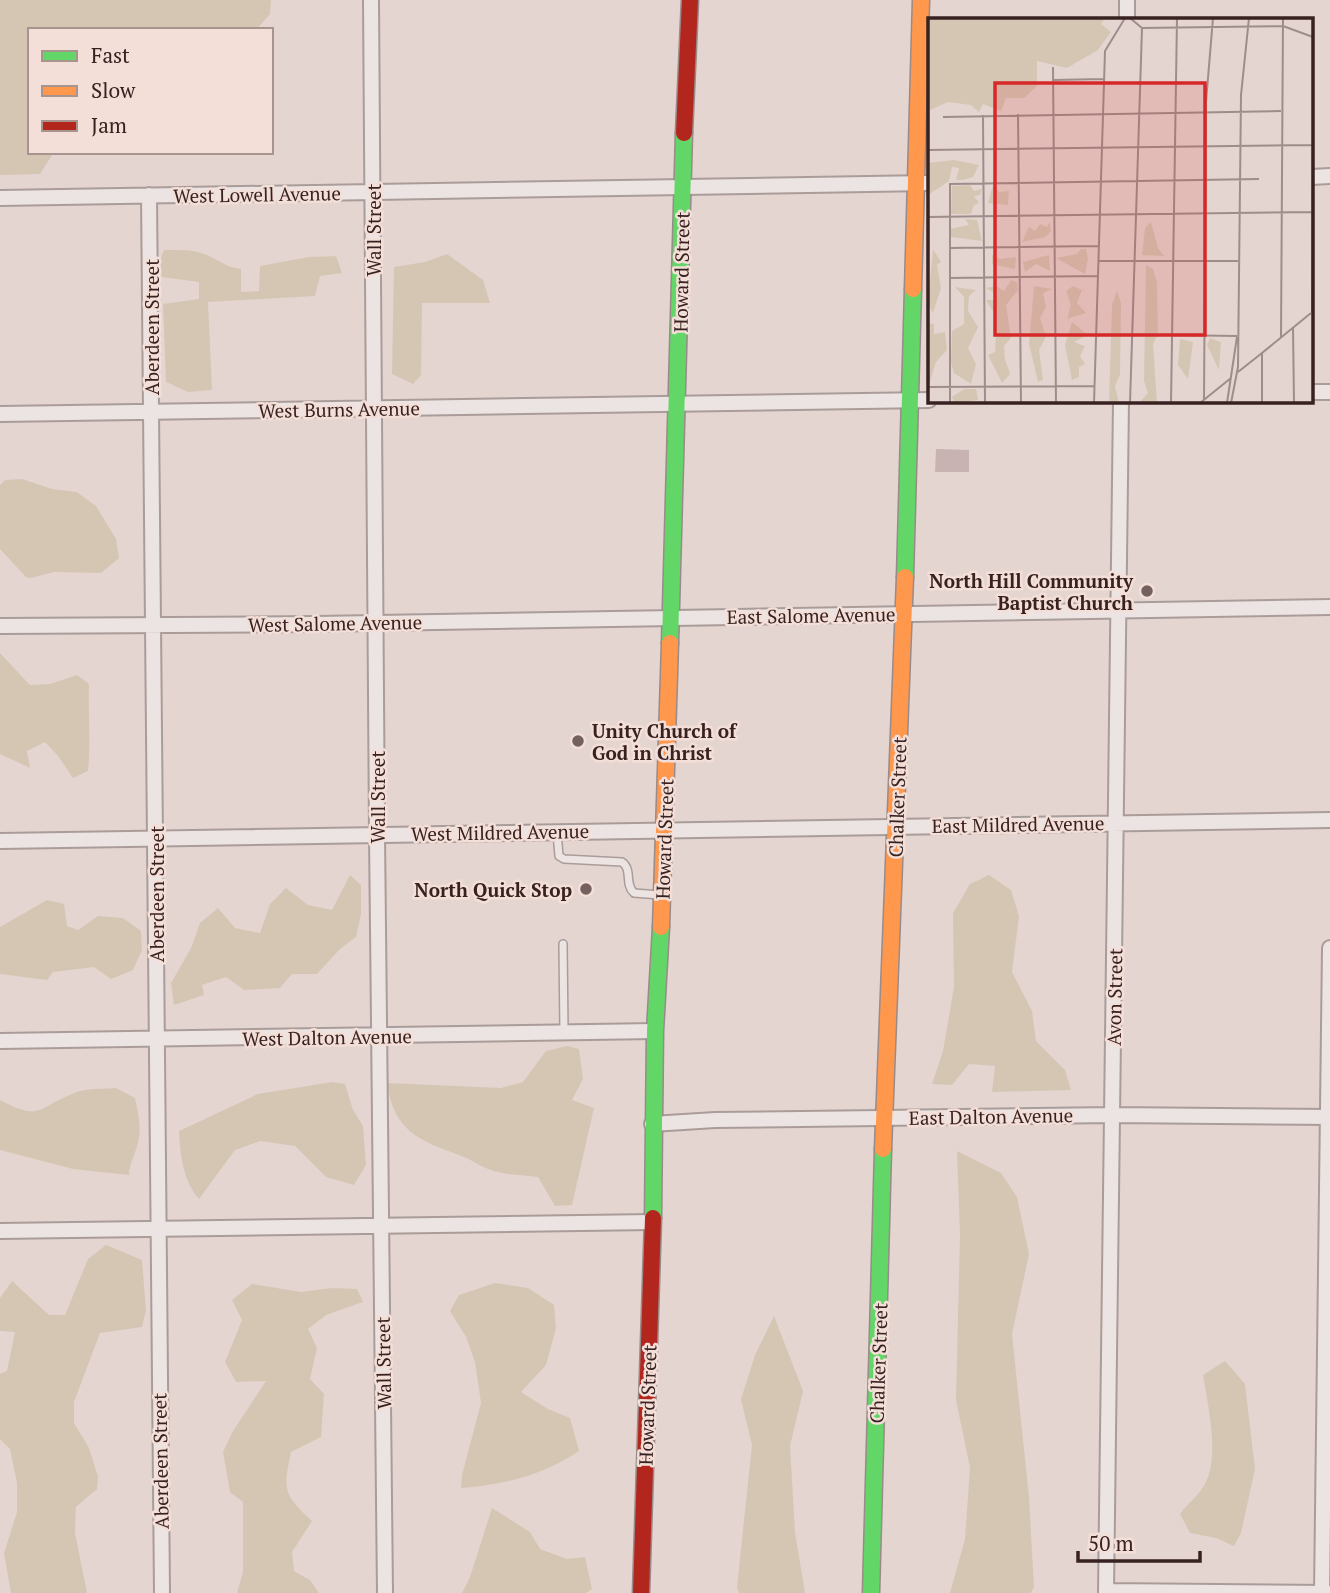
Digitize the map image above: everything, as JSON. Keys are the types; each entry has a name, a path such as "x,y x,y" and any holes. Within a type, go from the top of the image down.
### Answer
{"main road":[{"name":"Howard Street","path":"640,1593 653,1222 652,1124 662,895 682,186 690,0"},
{"name":"Chalker Street","path":"871,1593 884,1117 904,613 908,400 922,183 921,0"}],"street":[{"name":"Wall Street","path":"371,0 385,1593"},
{"path":"1126,18 1127,0"},
{"path":"1312,177 1330,176"},
{"name":"West Lowell Avenue","path":"0,198 922,183"},
{"name":"Aberdeen Street","path":"149,195 162,1593"},
{"path":"1312,392 1330,392"},
{"name":"West Burns Avenue","path":"0,414 928,400"},
{"name":"Avon Street","path":"1106,1592 1121,402"},
{"name":"East Salome Avenue","path":"670,619 1330,607"},
{"name":"West Salome Avenue","path":"0,626 670,619"},
{"name":"East Mildred Avenue","path":"664,831 1330,820"},
{"name":"West Mildred Avenue","path":"0,841 664,831"},
{"path":"1322,1593 1330,948"},
{"name":"West Dalton Avenue","path":"0,1041 655,1031"},
{"name":"East Dalton Avenue","path":"652,1124 884,1117 1328,1117"},
{"path":"0,1231 653,1222"},
{"path":"1106,1592 1329,1593"}],"lane":[{"path":"556,832 559,856 564,859 622,862 628,869 629,886 634,893 662,895"},
{"path":"564,944 564,1033"}],"shaded area":[{"path":"0,0 271,0 270,14 258,28 28,28 28,154 53,154 40,174 0,175"},
{"path":"164,250 199,252 230,267 241,269 241,292 259,291 260,266 309,257 336,256 342,273 320,276 315,296 208,302 212,390 188,392 166,382 163,304 199,299 199,282 162,277 160,261"},
{"path":"447,254 483,280 490,303 422,303 421,375 413,384 392,374 394,267 425,262"},
{"path":"22,479 52,489 77,492 96,506 116,539 119,558 101,573 54,572 26,577 0,549 0,485 5,480"},
{"path":"0,653 30,685 50,684 77,675 89,684 88,771 73,778 45,742 27,751 30,768 0,754"},
{"path":"350,875 361,885 361,914 356,937 340,949 317,974 292,974 280,988 244,990 226,977 202,985 204,995 174,1005 171,983 191,948 200,923 218,908 235,928 260,933 270,904 286,888 308,905 332,910"},
{"path":"989,875 1011,890 1019,916 1012,972 1032,1011 1036,1041 1065,1070 1071,1090 992,1092 995,1066 969,1064 952,1085 932,1084 943,1051 954,987 953,913 970,884"},
{"path":"47,900 64,904 67,926 78,930 98,916 123,918 141,931 142,950 133,970 111,979 94,967 53,972 47,980 0,974 0,927"},
{"path":"567,1046 579,1049 583,1079 572,1100 594,1108 572,1205 555,1206 538,1177 490,1170 420,1138 402,1123 390,1099 387,1083 501,1088 523,1082 546,1051"},
{"path":"332,1082 345,1084 353,1110 363,1126 366,1165 354,1185 326,1177 295,1146 260,1141 235,1150 199,1199 186,1175 179,1131 258,1094"},
{"path":"116,1088 135,1098 140,1125 129,1175 73,1169 0,1150 0,1100 14,1107 33,1111 81,1091"},
{"path":"957,1151 1001,1173 1017,1197 1029,1254 1012,1334 1029,1497 1034,1587 1031,1593 950,1593 965,1539 970,1468 956,1400 960,1235"},
{"path":"106,1245 142,1260 146,1310 142,1327 100,1333 74,1402 74,1423 89,1448 98,1477 97,1489 76,1507 75,1533 87,1593 11,1593 4,1553 17,1512 17,1483 10,1449 0,1439 0,1374 7,1371 15,1332 0,1331 0,1298 12,1281 49,1315 65,1315 88,1259"},
{"path":"495,1283 528,1288 554,1305 556,1328 546,1365 521,1392 548,1409 570,1418 579,1451 552,1466 523,1477 461,1488 481,1403 475,1362 466,1337 450,1311 459,1295"},
{"path":"252,1284 301,1292 331,1288 357,1289 363,1302 326,1315 308,1329 317,1348 310,1379 324,1394 321,1437 291,1452 286,1483 295,1504 312,1521 292,1552 294,1571 310,1580 319,1593 237,1593 243,1572 243,1502 230,1492 223,1452 233,1431 266,1381 236,1382 225,1362 242,1320 232,1300"},
{"path":"774,1316 803,1391 790,1446 795,1532 805,1593 739,1593 737,1587 752,1445 741,1399 755,1355"},
{"path":"1225,1361 1245,1384 1255,1469 1241,1533 1234,1546 1216,1538 1190,1533 1180,1514 1205,1484 1212,1460 1212,1431 1203,1375"},
{"path":"492,1508 530,1532 540,1549 567,1559 585,1557 592,1589 586,1593 462,1593 470,1577"}],"building":[{"path":"936,449 969,450 969,472 935,472"}],"traffic: fast":[{"path":"670,643 684,133"},
{"path":"905,577 913,289"},
{"path":"653,1218 655,1031 661,927"},
{"path":"871,1593 883,1149"}],"traffic: slow":[{"path":"913,289 921,0"},
{"path":"883,1149 905,577"},
{"path":"661,927 670,643"}],"traffic: jam":[{"path":"684,133 690,0"},
{"path":"641,1593 653,1218"}],"place":[{"name":"North Hill Community Baptist Church","path":"1147,591"},
{"name":"Unity Church of God in Christ","path":"578,741"},
{"name":"North Quick Stop","path":"586,889"}]}
